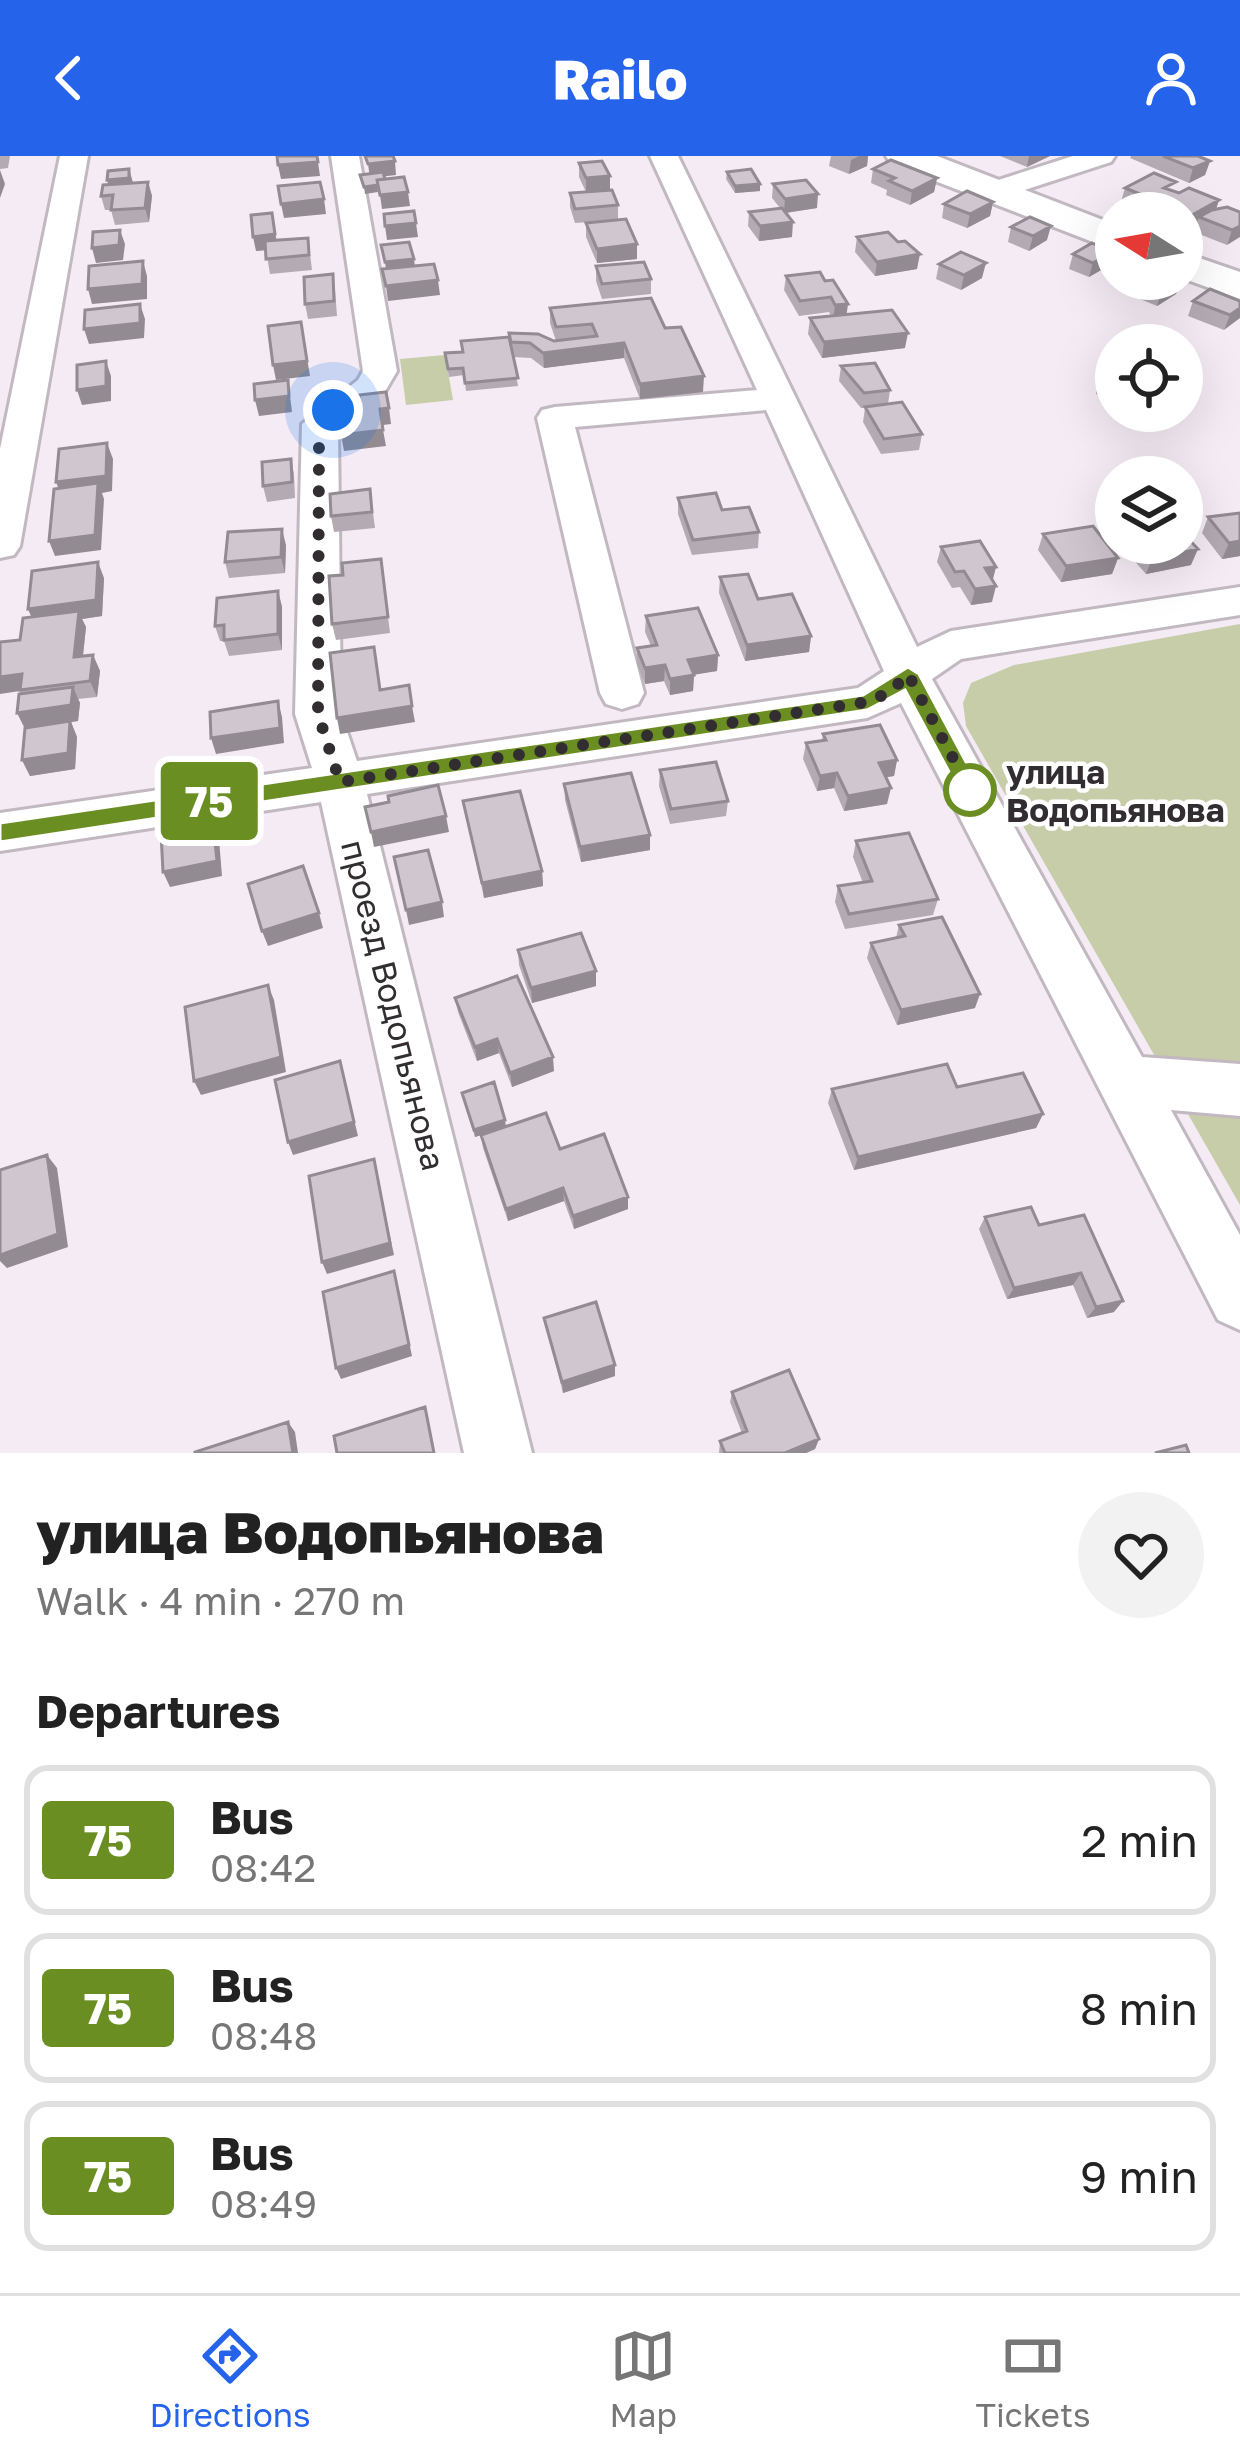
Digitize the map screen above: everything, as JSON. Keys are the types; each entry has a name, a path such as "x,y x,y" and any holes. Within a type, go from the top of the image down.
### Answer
{"main road":[{"path":"904,156 1095,231"},
{"path":"1203,272 1240,287"}],"street":[{"path":"0,546 74,156"},
{"name":"проезд Водопьянова","path":"345,156 380,371 368,391 333,410 320,424 318,714 340,782 498,1453"},
{"path":"664,156 908,674 1240,1298"},
{"path":"993,191 1101,156"},
{"path":"622,693 555,418 776,399"},
{"path":"0,832 867,702 890,692 926,658 951,646 1240,601"},
{"path":"1126,1081 1240,1090"}],"green space":[{"path":"445,355 453,400 406,405 400,359"},
{"path":"1240,624 1240,1205 966,726 963,703 971,683 1014,665"}],"building":[{"path":"277,156 317,156 318,162 278,165"},
{"path":"365,156 393,156 395,161 368,164"},
{"path":"1163,156 1198,156 1210,161 1193,168"},
{"path":"891,160 937,178 912,191 873,169"},
{"path":"602,161 610,176 586,178 579,163"},
{"path":"129,169 129,178 107,180 108,171"},
{"path":"751,169 760,184 735,186 727,172"},
{"path":"383,172 385,179 377,180 378,185 364,187 360,175"},
{"path":"1154,173 1176,182 1164,188 1176,192 1125,188"},
{"path":"404,177 408,192 380,195 377,180"},
{"path":"806,180 818,194 785,199 773,184"},
{"path":"148,182 145,208 111,210 113,195 101,196 103,185"},
{"path":"320,182 324,199 281,204 278,186"},
{"path":"612,190 618,205 575,209 570,193"},
{"path":"967,191 993,202 970,214 944,204"},
{"path":"1203,194 1219,200 1203,209"},
{"path":"1227,207 1240,212 1240,226 1232,230 1203,219 1212,210"},
{"path":"782,208 793,222 760,226 749,212"},
{"path":"414,211 416,223 385,226 384,214"},
{"path":"272,213 275,234 253,237 251,215"},
{"path":"1030,217 1051,226 1033,236 1011,227"},
{"path":"626,219 637,244 597,249 586,223"},
{"path":"120,230 119,245 92,248 93,232"},
{"path":"888,232 920,254 877,262 857,237"},
{"path":"308,238 309,255 266,259 265,241"},
{"path":"409,242 414,259 385,262 381,245"},
{"path":"1092,243 1095,244 1093,263 1073,254"},
{"path":"961,252 986,263 964,275 939,264"},
{"path":"143,261 142,284 88,289 89,266"},
{"path":"644,262 651,279 602,284 596,266"},
{"path":"434,264 438,280 386,286 382,269"},
{"path":"820,272 825,281 833,280 848,304 835,305 831,297 800,301 786,276"},
{"path":"333,274 334,301 305,304 304,277"},
{"path":"1210,289 1240,301 1240,308 1230,315 1193,301 1203,300"},
{"path":"651,298 665,328 681,327 704,376 640,384 624,343 543,353 530,343 511,342 509,333 538,334 554,341 597,336 592,324 556,327 550,308"},
{"path":"140,304 140,323 84,329 85,310"},
{"path":"892,310 908,333 824,342 810,318"},
{"path":"301,322 307,361 273,365 268,326"},
{"path":"509,337 518,378 465,383 463,368 448,369 445,353 463,352 461,341"},
{"path":"106,361 106,386 77,390 77,365"},
{"path":"875,363 890,390 864,393 841,366"},
{"path":"288,380 289,396 255,400 254,384"},
{"path":"386,392 389,408 380,409 383,430 341,435 338,413 361,411 359,395"},
{"path":"902,402 922,434 884,439 865,407"},
{"path":"107,443 106,476 56,482 59,449"},
{"path":"291,459 292,482 263,486 262,462"},
{"path":"98,483 95,535 49,541 54,489"},
{"path":"370,489 372,512 331,516 330,494"},
{"path":"716,493 722,510 749,507 759,532 693,540 678,498"},
{"path":"1240,513 1240,541 1229,543 1208,517"},
{"path":"1093,526 1095,562 1066,566 1043,534"},
{"path":"282,529 281,557 225,562 228,532"},
{"path":"980,541 996,567 985,568 996,586 975,589 964,571 955,572 941,547"},
{"path":"381,559 388,617 332,624 329,576 343,575 342,563"},
{"path":"98,562 96,600 28,609 32,571"},
{"path":"748,574 758,599 792,594 811,636 747,645 720,577"},
{"path":"278,591 278,634 224,640 224,625 215,626 217,598"},
{"path":"698,608 718,655 688,660 694,675 670,679 665,665 645,668 637,648 657,645 646,616"},
{"path":"79,611 74,657 93,655 90,681 20,690 22,674 0,677 0,642 20,640 23,618"},
{"path":"374,647 380,690 409,685 412,706 337,718 330,653"},
{"path":"73,687 71,705 17,713 19,694"},
{"path":"278,701 280,728 211,738 210,712"},
{"path":"70,721 68,753 22,760 25,728"},
{"path":"880,725 897,760 879,763 891,788 848,796 837,773 820,776 806,743 826,740 823,734"},
{"path":"716,762 728,801 671,809 660,770"},
{"path":"631,773 650,835 580,847 564,784"},
{"path":"438,785 446,816 371,832 365,807 389,802 388,796"},
{"path":"520,791 542,871 482,883 463,801"},
{"path":"213,823 217,861 163,872 161,833"},
{"path":"909,833 938,899 849,914 838,886 872,881 856,841"},
{"path":"428,850 442,902 406,910 394,857"},
{"path":"303,866 319,913 262,931 248,884"},
{"path":"942,917 980,994 901,1010 871,943 905,936 899,925"},
{"path":"581,933 596,971 531,988 518,950"},
{"path":"517,976 553,1057 510,1073 497,1039 475,1047 455,998"},
{"path":"268,985 281,1057 194,1081 185,1007"},
{"path":"340,1061 354,1122 288,1142 275,1080"},
{"path":"947,1064 957,1087 1023,1073 1043,1114 858,1157 832,1089"},
{"path":"494,1082 505,1120 474,1130 462,1093"},
{"path":"546,1113 560,1149 604,1134 628,1197 573,1216 563,1188 506,1209 481,1135"},
{"path":"47,1155 58,1234 0,1255 0,1170"},
{"path":"374,1159 390,1243 322,1262 309,1176"},
{"path":"1031,1207 1039,1225 1084,1215 1123,1301 1096,1307 1081,1273 1014,1288 985,1217"},
{"path":"394,1271 409,1345 336,1368 323,1292"},
{"path":"596,1302 615,1365 562,1382 544,1318"},
{"path":"789,1370 819,1439 785,1453 725,1453 720,1441 747,1431 732,1392"},
{"path":"425,1407 434,1453 337,1453 334,1436"},
{"path":"288,1422 293,1453 195,1453 195,1452"},
{"path":"1186,1445 1189,1453 1155,1453"}],"bus line":[{"name":"75","path":"0,833 867,702 890,692 908,674 970,790"}],"place":[{"name":"улица Водопьянова","path":"970,790"}],"route":[{"path":"333,410 320,424 319,436 318,714 340,782 867,702 890,692 908,674 970,790"}]}
